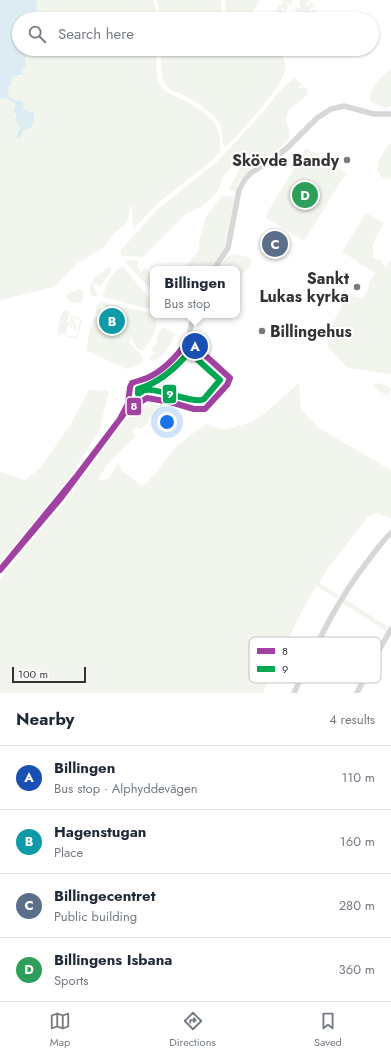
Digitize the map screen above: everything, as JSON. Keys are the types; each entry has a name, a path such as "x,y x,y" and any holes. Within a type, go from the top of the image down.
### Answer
{"street":[{"path":"216,266 228,248 239,190 245,179 251,173 287,148 317,118 331,109 344,106 374,114 391,114"},
{"path":"126,411 132,383 143,380 157,373 182,349 187,342 193,318"},
{"path":"130,394 136,400 145,399 170,402 194,409 205,409 210,405 230,378 195,346 187,342"},
{"path":"0,570 61,498 126,411 145,399 151,392 150,388 157,373"},
{"path":"143,380 148,383 150,388"},
{"path":"321,637 338,603 358,574 391,533"},
{"path":"381,647 391,629"},
{"path":"294,693 299,683"},
{"path":"358,693 362,683"}],"shaded area":[{"path":"0,0 38,0 35,12 12,12 12,56 26,56 25,68 21,71 23,74 12,77 11,85 8,87 9,97 15,101 19,100 24,103 23,108 34,113 34,121 31,128 22,131 23,133 19,139 16,137 20,127 15,120 16,115 14,110 16,104 7,99 0,98"},
{"path":"38,0 153,0 157,12 35,12"},
{"path":"156,0 221,0 222,12 160,12"},
{"path":"225,0 260,0 253,12 226,12"},
{"path":"280,0 293,0 291,5 286,2 285,3 288,6 286,11 282,8 281,9 284,12 275,12 279,5 282,5 283,2"},
{"path":"300,0 311,0 305,4 306,6 312,2 315,6 310,9 311,11 315,9 317,11 298,12 294,10 296,8 295,6 300,9 301,7 299,5"},
{"path":"26,56 156,56 157,73 161,86 173,95 198,108 212,120 218,129 220,152 209,163 159,202 134,228 131,204 127,223 114,233 104,247 77,264 54,287 0,300 0,98 7,99 16,104 15,120 20,127 16,138 22,131 31,128 34,121 34,113 23,108 24,103 19,100 15,101 9,97 7,92 12,77 20,76"},
{"path":"160,56 282,56 285,67 281,81 267,101 225,147 223,145 221,126 216,118 199,104 181,94 172,91 165,84 162,77"},
{"path":"391,69 391,106 384,108 370,101 370,96 376,83"},
{"path":"294,78 302,84 298,88 299,89 304,86 308,93 302,100 291,108 287,115 286,121 289,130 289,139 279,149 243,176 238,183 235,192 229,190 239,166 233,165 222,178 219,189 216,193 200,208 196,208 185,215 143,257 121,256 120,251 158,209 218,161 262,113 284,86"},
{"path":"391,144 391,179 383,178 377,171 379,160 388,145"},
{"path":"306,148 346,173 304,241 265,217"},
{"path":"221,196 234,196 229,232 223,253 213,266 185,266 198,252 206,217"},
{"path":"366,213 384,223 372,248 373,257 382,261 382,264 385,266 391,260 391,374 348,368 328,347 331,327 345,299 351,296 362,298 368,289 369,281 376,273 342,252"},
{"path":"234,254 252,258 250,267 240,275 240,266 220,266 227,257"},
{"path":"128,260 139,261 136,265 141,272 145,268 150,273 150,289 126,263"},
{"path":"109,267 111,268 111,271 101,285 99,287 96,283 93,285 97,297 92,296 90,292 91,283 101,272"},
{"path":"123,267 150,299 150,309 103,297 105,288 112,275"},
{"path":"78,289 83,290 84,292 81,303 70,302 66,295"},
{"path":"101,302 146,312 150,314 150,318 155,318 157,323 155,331 145,349 138,349 132,337 129,342 142,356 143,362 126,369 86,350 90,329 95,316 106,320 102,332 113,334 119,312 106,309 106,307 101,306 99,314 95,313 97,306"},
{"path":"67,310 70,313 66,323 69,321 71,322 73,330 75,329 70,319 71,316 78,317 82,320 77,339 67,337 63,333 60,335 57,333 61,315","holes":["73,317 80,320 77,335 74,337 66,335 65,333 69,323 73,331 76,331 77,328 72,318"]},
{"path":"162,327 176,334 163,355 151,361 149,357 155,353 152,351 152,348 157,343 157,337"},
{"path":"190,351 198,354 197,356 194,354 163,388 166,391 164,394 173,400 176,396 177,400 176,401 158,397 158,395 155,395 158,381 162,375"},
{"path":"299,383 301,410 319,428 391,470 391,518 376,513 368,517 328,568 319,583 339,595 337,599 316,586 290,637 249,637 249,683 268,683 263,693 0,693 0,579 68,498 68,496 133,412 142,406 164,405 141,429 136,427 132,431 135,436 109,463 98,481 109,478 118,463 122,471 142,486 155,474 174,449 206,424 224,430 252,422 264,414"},
{"path":"378,383 390,387 391,390 387,396 374,387 373,385"},
{"path":"89,390 109,391 99,431 64,487 0,565 0,472 25,480 41,467 71,424"},
{"path":"345,599 388,627 386,631 342,603"}],"transit line":[{"name":"8","path":"187,342 195,346 230,378 227,385 205,409 194,409 170,402 147,398 126,411 61,498 0,570 76,477 120,419 128,404 130,387 132,383 147,378 159,371 179,353 187,342"},
{"name":"9","path":"189,352 220,380 204,399 193,400 152,390 145,390 138,394 138,389 153,383 166,375 189,352"}],"place":[{"name":"Skövde Bandy","path":"347,160"},
{"name":"Billingens Isbana","path":"305,195"},
{"name":"Billingecentret","path":"275,244"},
{"name":"Sankt Lukas kyrka","path":"357,287"},
{"name":"Hagenstugan","path":"112,321"},
{"name":"Billingehus","path":"262,331"},
{"name":"Billingen","path":"195,346"}]}
